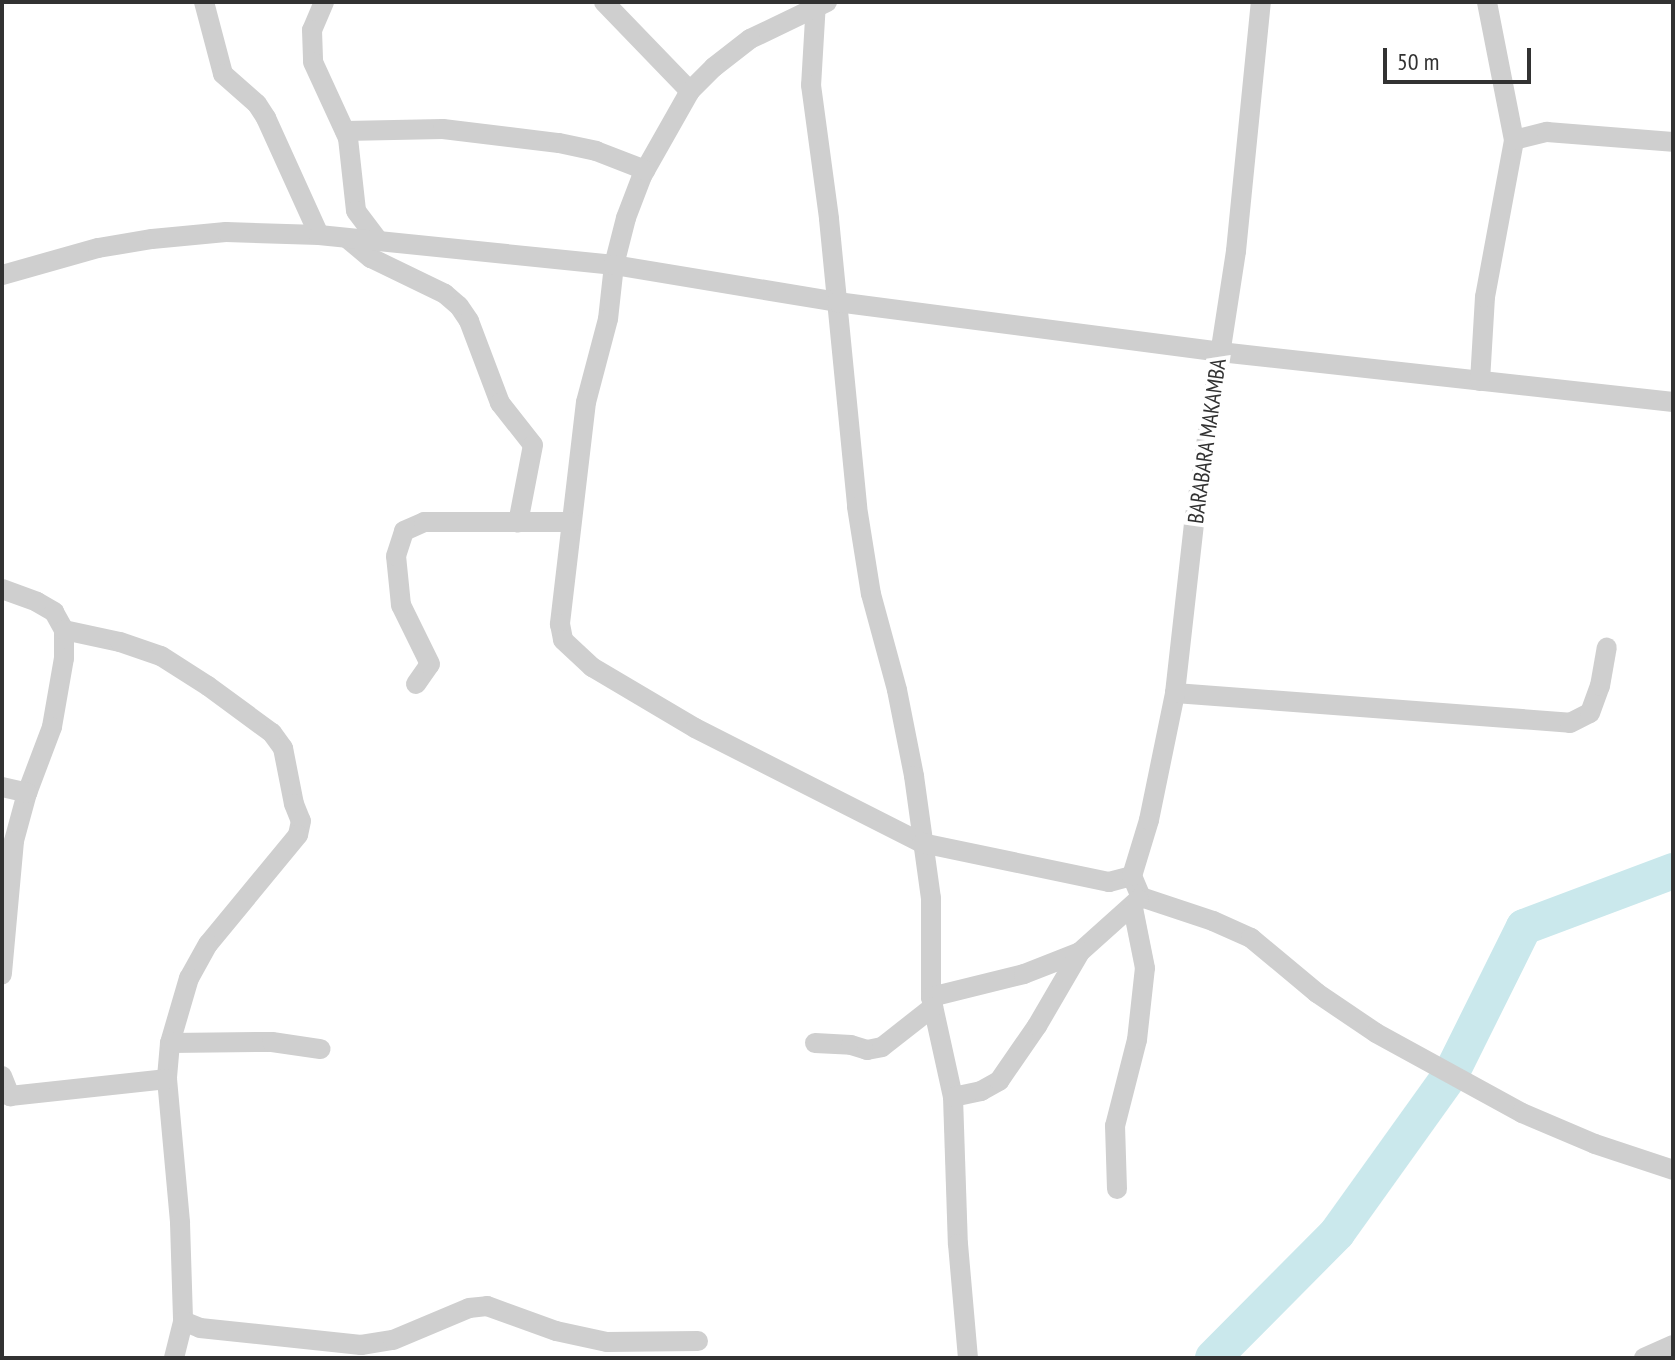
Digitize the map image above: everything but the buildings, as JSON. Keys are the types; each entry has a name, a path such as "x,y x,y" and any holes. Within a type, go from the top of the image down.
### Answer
{"street":[{"path":"204,2 223,74 257,104 266,118 319,235"},
{"path":"324,2 312,30 311,49 317,74 345,131 353,157 353,202 361,222 379,241"},
{"path":"604,2 690,91"},
{"name":"BARABARA MAKAMBA","path":"1132,876 1149,820 1175,693 1195,516 1236,251 1261,2"},
{"path":"1480,381 1485,297 1514,140 1487,2"},
{"path":"968,1358 958,1244 953,1097 932,1002 931,898 922,843 914,776 897,690 871,594 857,507 811,85 819,5 750,39 690,91 645,170 626,218 614,265 608,319 586,402 560,624 563,640 574,654 695,728 922,843 1109,882 1132,876 1145,968 1137,1040 1115,1126 1117,1189"},
{"path":"345,131 443,129 559,143 596,151 645,170"},
{"path":"1514,140 1547,132 1673,142"},
{"path":"2,275 98,248 152,239 226,232 319,235 614,265 837,302 1220,352 1673,402"},
{"path":"348,239 371,258 445,294 459,306 469,321 500,403 533,445 518,523"},
{"path":"416,684 430,664 401,605 396,556 404,531 424,522 571,522"},
{"path":"2,589 54,612 64,630 64,658 52,727 27,793 14,841 2,974"},
{"path":"64,630 139,648 183,669 272,733 287,761 301,828 208,944 189,978 170,1043 167,1079 180,1223 183,1321 174,1358"},
{"path":"1175,693 1570,723 1590,713 1600,686 1607,648"},
{"path":"2,787 27,793"},
{"path":"953,1097 981,1091 999,1081 1037,1026 1080,952 1137,902"},
{"path":"1137,902 1213,921 1251,938 1317,993 1376,1033 1522,1113 1595,1144 1673,1170"},
{"path":"815,1043 867,1050 882,1047 932,1002 1024,974 1080,952"},
{"path":"170,1043 260,1041 320,1049"},
{"path":"5,1089 167,1079"},
{"path":"183,1321 200,1328 361,1345 393,1340 469,1308 487,1306 556,1331 607,1342 698,1341"},
{"path":"1644,1358 1673,1345"}],"waterway":[{"path":"1213,1358 1337,1233 1451,1074 1524,927 1673,871"}]}
